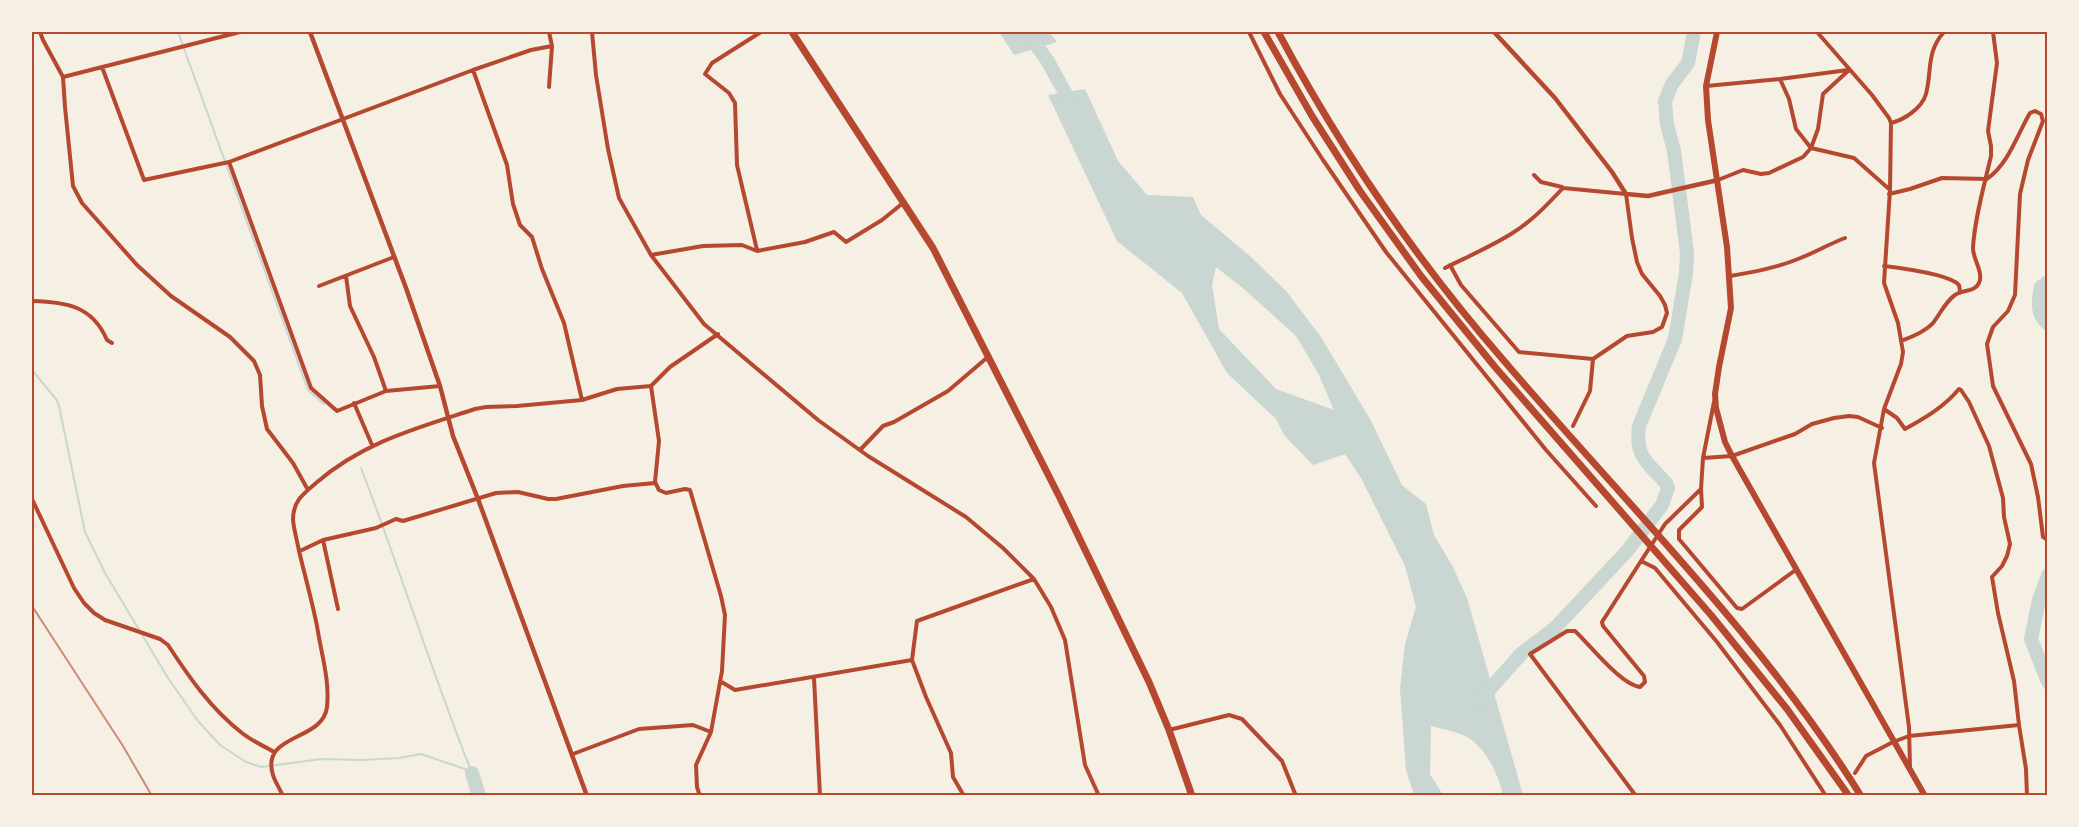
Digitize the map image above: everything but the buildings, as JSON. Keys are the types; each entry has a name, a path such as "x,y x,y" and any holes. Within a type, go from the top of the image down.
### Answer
{"highway":[{"path":"792,32 933,248 1059,496 1170,730 1192,795"},
{"path":"1264,32 1312,116 1360,191 1414,266 1495,367 1711,615 1787,709 1849,795"},
{"path":"1278,32 1321,110 1369,185 1431,271 1503,361 1723,610 1777,677 1861,795"}],"main road":[{"path":"1717,32 1706,86 1708,120 1730,276 1730,316 1715,394 1720,428 1732,456 1925,795"}],"street":[{"path":"40,32 63,77 73,186 82,203 136,265 171,296 230,337 254,361 260,375 262,406 267,429 293,463 308,490"},
{"path":"63,77 240,32"},
{"path":"309,32 394,257 440,386 448,418 587,795"},
{"path":"549,32 552,46 549,87"},
{"path":"592,32 596,75 614,180 619,198 651,255 704,324 818,420 860,450 966,517 1003,548 1034,579 1051,607 1065,640 1085,765 1099,795"},
{"path":"757,251 737,165 735,103 729,93 705,74 712,63 761,32"},
{"path":"1249,32 1281,94 1386,252 1546,450 1596,507"},
{"path":"1450,265 1461,285 1519,352 1593,359 1627,336 1653,332 1662,327 1665,321 1665,305 1642,274 1637,262 1626,194 1612,172 1555,98 1494,32"},
{"path":"1817,32 1872,95 1891,123 1884,283 1898,323 1903,352 1901,364 1884,409 1874,471 1909,736 1910,768"},
{"path":"1891,123 1902,120 1925,96 1931,56 1939,37 1944,32"},
{"path":"1901,341 1932,325 1948,300 1959,291 1968,291 1979,282 1980,275 1973,246 1991,146 1988,131 1997,63 1993,32"},
{"path":"102,67 144,180 229,162 473,70 531,50 552,46"},
{"path":"473,70 507,165 513,204 520,225 532,237 564,323 582,400"},
{"path":"1706,86 1849,70"},
{"path":"1534,175 1541,182 1563,188 1648,196 1718,180 1743,170 1761,174 1769,173 1803,157 1811,148 1818,129 1823,94 1849,70"},
{"path":"1780,79 1790,99 1796,129 1811,148 1854,158 1889,192"},
{"path":"1889,192 1910,189 1942,178 1986,179 1993,175 2004,161 2030,113 2038,111 2042,116 2043,121 2028,160 2020,194 2015,295 2008,311 1993,327 1987,344 1993,386 2031,464 2043,537 2048,540"},
{"path":"229,162 311,388 337,411 386,391 440,386"},
{"path":"1445,268 1513,233 1546,206 1563,188"},
{"path":"651,255 703,246 742,245 757,251 805,242 834,232 846,242 882,220 905,202"},
{"path":"1730,276 1769,269 1801,259 1826,245 1845,238"},
{"path":"319,286 394,257"},
{"path":"1884,266 1916,270 1953,280 1959,285 1959,291"},
{"path":"346,276 350,306 374,357 386,391"},
{"path":"32,302 69,304 76,307 93,319 106,339 112,343"},
{"path":"283,795 273,775 274,752 280,746 319,724 327,710 326,674 293,519 294,508 300,496 332,469 372,445 486,406 517,406 582,400 617,389 651,386 670,367 718,334"},
{"path":"860,450 883,426 948,391 989,356"},
{"path":"1573,426 1590,390 1593,359"},
{"path":"651,386 658,441 655,483 659,490 666,493 690,490 725,615 720,681 711,732 696,765 697,787 700,795"},
{"path":"1884,409 1897,418 1905,429 1931,415 1959,389 1969,402 1989,446 2003,498 2004,517 2010,544 2002,566 1992,577 2014,681 2026,769 2027,795"},
{"path":"1715,394 1703,458 1702,507 1679,530 1679,539 1737,608 1742,609 1797,569"},
{"path":"354,404 372,445"},
{"path":"1703,458 1732,456 1795,434 1812,423 1834,418 1858,417 1882,428"},
{"path":"300,551 323,540 376,528 396,519 403,521 510,492 556,499 623,486 655,483"},
{"path":"1636,795 1530,654 1567,631 1575,631 1621,677 1634,687 1640,687 1645,682 1644,676 1602,622 1665,524 1701,489"},
{"path":"32,499 74,588 84,603 105,620 148,634 168,645 201,693 245,735 274,752"},
{"path":"323,540 338,609"},
{"path":"1641,561 1655,568 1717,642 1780,725 1826,793"},
{"path":"964,795 953,777 951,753 912,660 917,621 1034,579"},
{"path":"720,681 735,690 912,660"},
{"path":"814,678 820,795"},
{"path":"1170,730 1229,715 1242,719 1282,761 1296,795"},
{"path":"573,754 639,729 693,725 711,732"},
{"path":"1855,773 1866,756 1909,736 2019,725"}],"shaded area":[{"path":"999,32 1049,32 1057,42 1014,55"},
{"path":"1085,89 1118,161 1147,195 1193,197 1201,215 1251,257 1286,291 1321,337 1370,419 1402,485 1426,504 1434,535 1453,567 1467,598 1523,795 1503,795 1491,763 1474,742 1458,733 1431,726 1430,774 1443,795 1414,795 1406,770 1400,689 1405,644 1416,607 1405,566 1361,478 1345,454 1313,465 1284,435 1276,419 1227,373 1182,293 1117,241 1048,95","holes":["1216,267 1296,336 1318,373 1334,410 1276,389 1219,329 1212,285"]}],"waterway":[{"path":"178,32 308,390 324,404"},
{"path":"1027,32 1047,60 1073,107"},
{"path":"1481,699 1522,653 1555,628 1628,550 1662,505 1668,488 1644,458 1638,436 1639,426 1675,339 1686,273 1687,253 1665,101 1672,84 1688,63 1694,32"},
{"path":"2048,282 2041,287 2039,302 2041,316 2048,324"},
{"path":"32,370 56,399 59,406 85,532 105,573 168,678 198,721 220,745 246,762 261,767 322,759 361,760 421,754 472,773"},
{"path":"361,468 472,773"},
{"path":"2048,575 2039,600 2031,639 2048,682"},
{"path":"472,773 479,796"}],"railway":[{"path":"32,606 123,746 152,796"}]}
